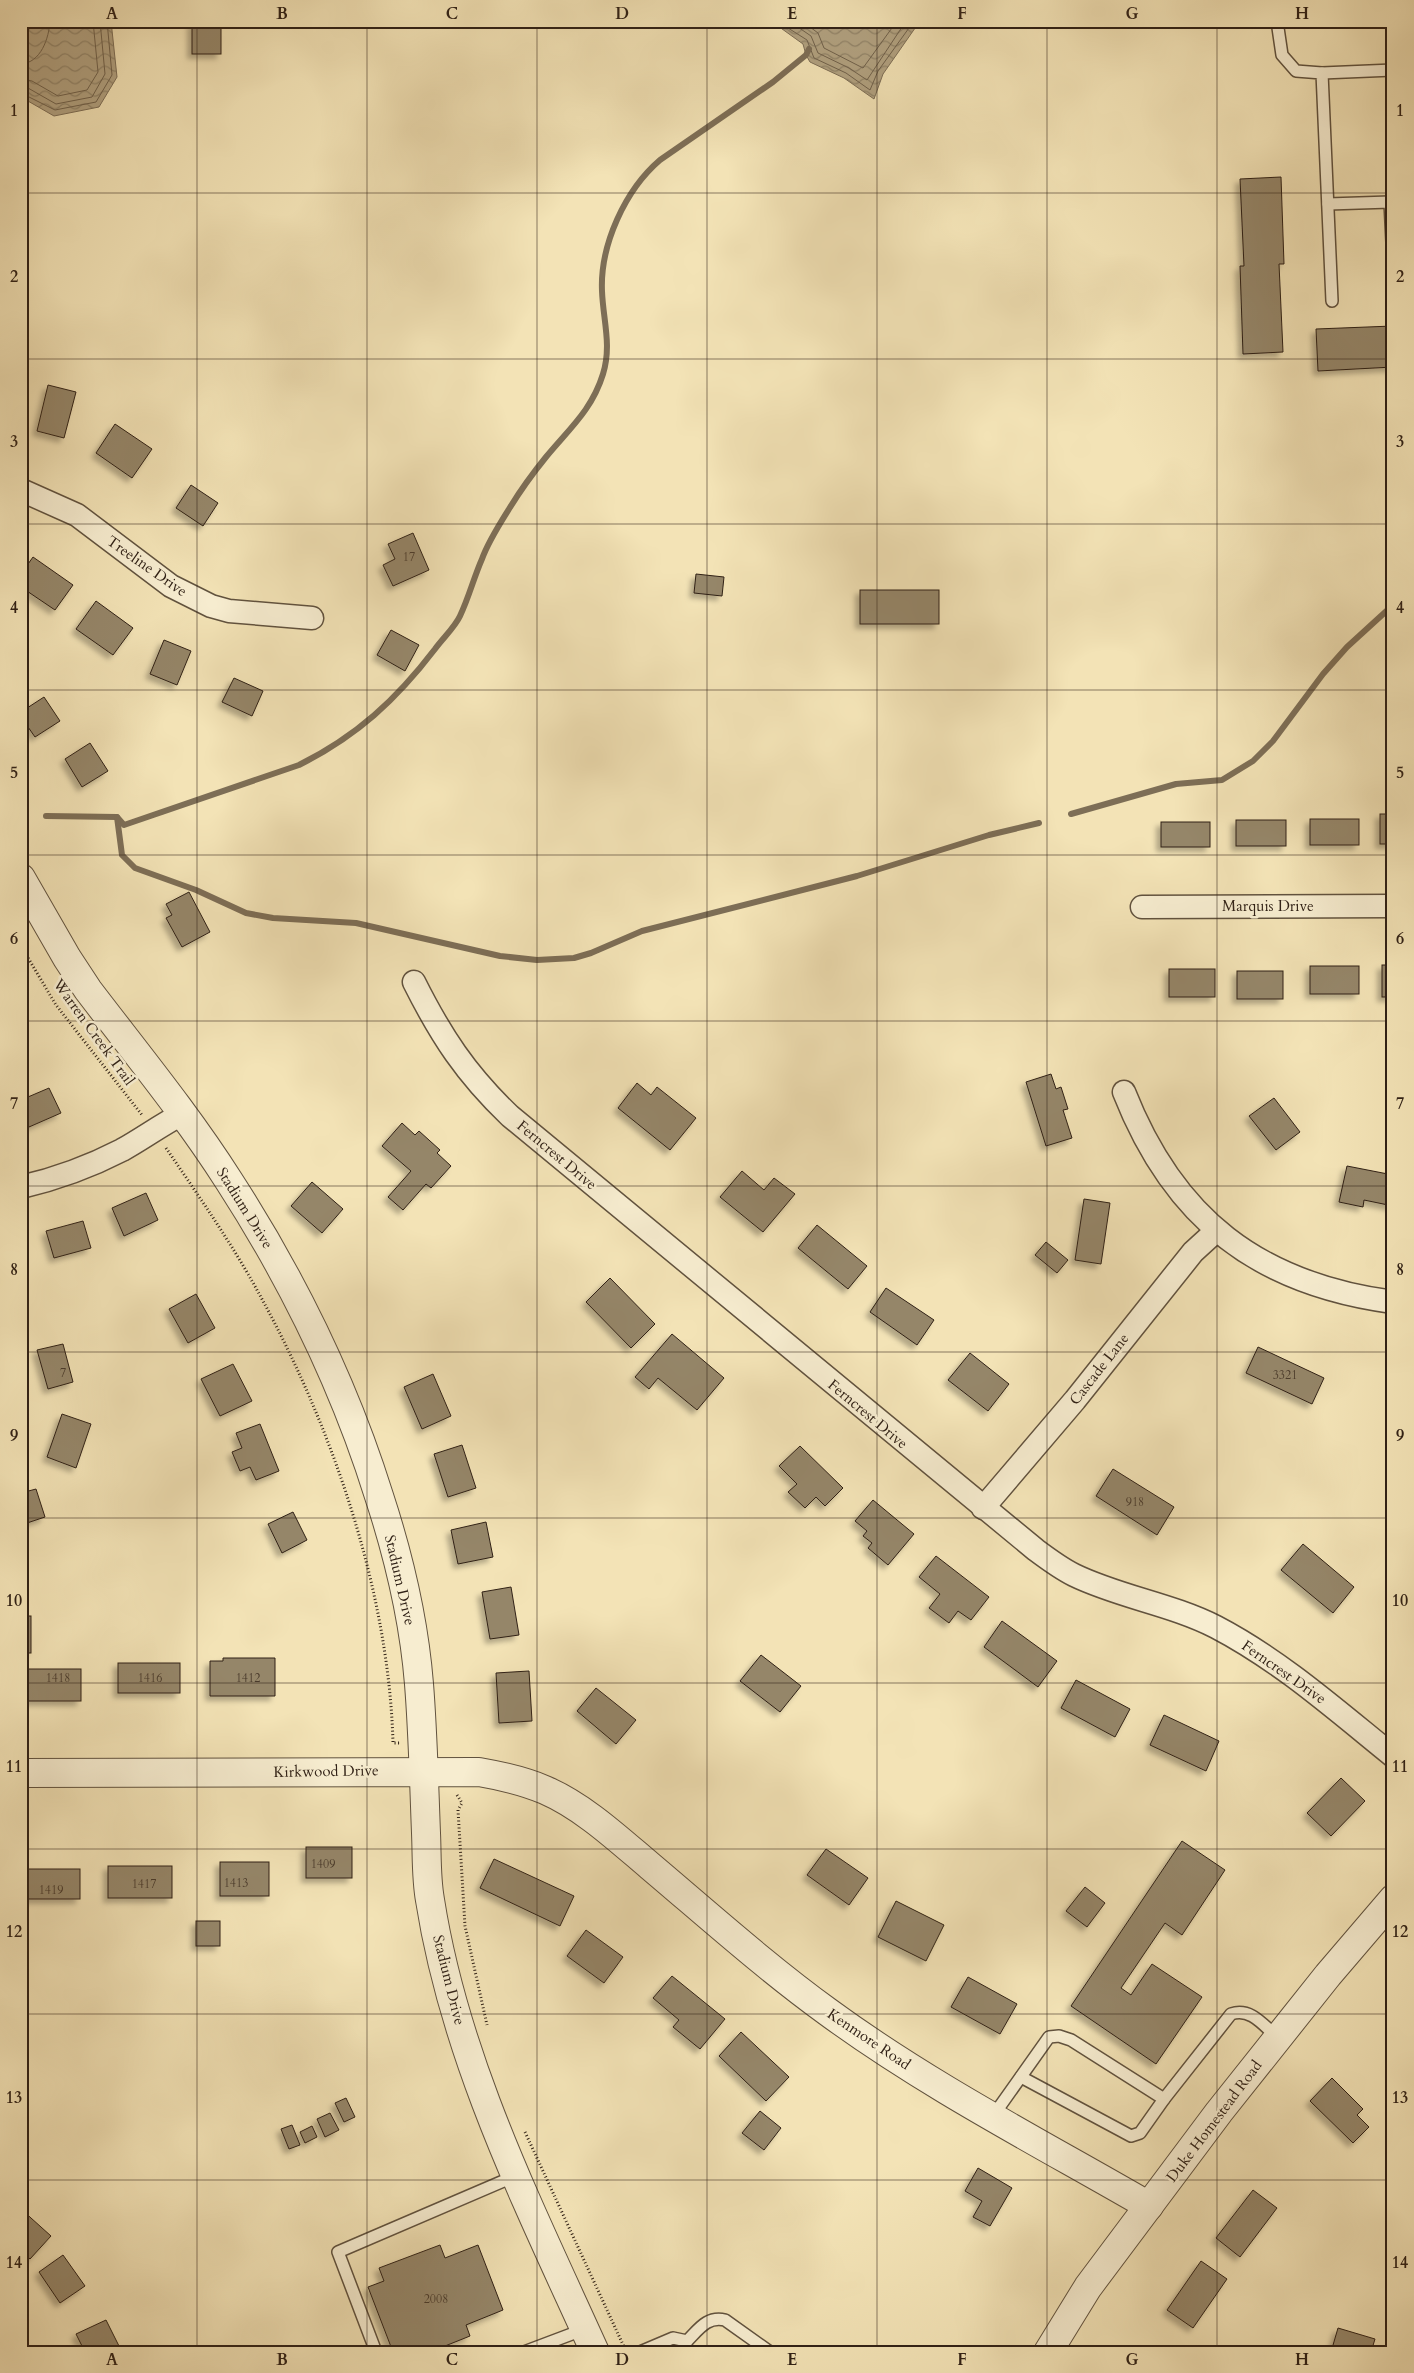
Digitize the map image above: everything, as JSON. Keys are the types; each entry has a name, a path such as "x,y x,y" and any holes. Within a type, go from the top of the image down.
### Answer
{"street":[{"name":"Treeline Drive","path":"21,490 77,515 158,577 211,606 229,611 312,618"},
{"name":"Stadium Drive","path":"21,878 67,958 88,990 182,1114 228,1180 280,1265 331,1367 352,1415 380,1499 410,1615 419,1682 429,1896 450,1994 482,2095 515,2176 590,2340"},
{"name":"Marquis Drive","path":"1142,907 1393,906"},
{"name":"Ferncrest Drive","path":"414,982 448,1046 485,1092 510,1116 1036,1550 1074,1575 1178,1611 1214,1626 1260,1652 1314,1692 1393,1756"},
{"path":"1124,1092 1155,1158 1178,1189 1216,1231 1272,1267 1298,1280 1357,1298 1393,1302"},
{"path":"21,1187 82,1168 123,1149 153,1129 182,1114"},
{"name":"Cascade Lane","path":"983,1508 1075,1400 1193,1252 1216,1231"},
{"name":"Kirkwood Drive","path":"21,1773 424,1770 480,1772 517,1779 547,1790 578,1808 614,1836"},
{"name":"Kenmore Road","path":"614,1836 750,1951 827,2012 898,2060 1149,2206"},
{"name":"Duke Homestead Road","path":"1048,2352 1088,2287 1149,2206 1278,2038 1393,1899"}],"lane":[{"path":"1277,21 1282,55 1296,70 1322,73 1393,70"},
{"path":"1322,73 1332,301"},
{"path":"1328,204 1390,202 1393,262"},
{"path":"1021,2077 1131,2136 1140,2133 1164,2099 1231,2014 1240,2011 1251,2014 1278,2038"},
{"path":"993,2116 1049,2037 1059,2036 1071,2040 1164,2099"},
{"path":"376,2352 338,2252 515,2176"},
{"path":"640,2352 674,2338 689,2346 710,2319 717,2318 725,2320 770,2352"},
{"path":"524,2352 590,2340"}],"path":[{"name":"Warren Creek Trail","path":"21,946 56,1005 153,1129"}],"water":[{"path":"32,21 111,21 117,77 99,107 54,116 21,97 21,51"},
{"path":"771,21 920,21 883,74 874,99 844,78 810,62 803,44"}],"building":[{"path":"192,22 221,22 221,54 192,54"},
{"path":"1281,177 1284,264 1279,264 1283,352 1243,354 1240,266 1244,266 1240,179"},
{"path":"1393,326 1393,367 1318,371 1316,329"},
{"path":"48,385 76,392 64,438 37,431"},
{"path":"115,424 152,449 132,478 96,453"},
{"path":"191,485 218,503 203,526 176,508"},
{"path":"413,533 429,570 393,586 383,565 395,559 388,544"},
{"path":"33,557 73,585 55,610 21,587 21,574"},
{"path":"696,574 724,577 722,596 694,593"},
{"path":"860,590 939,590 939,624 860,624"},
{"path":"96,601 133,628 113,655 76,629"},
{"path":"391,630 419,645 405,671 377,655"},
{"path":"164,640 191,651 177,685 150,674"},
{"path":"234,678 263,691 252,716 222,702"},
{"path":"44,697 60,721 35,737 21,717 21,712"},
{"path":"90,743 108,771 82,787 65,759"},
{"path":"1380,814 1393,814 1393,844 1380,844"},
{"path":"1310,819 1359,819 1359,845 1310,845"},
{"path":"1236,820 1286,820 1286,846 1236,846"},
{"path":"1161,822 1210,822 1210,847 1161,847"},
{"path":"189,892 210,932 182,947 166,918 172,915 166,904"},
{"path":"1382,965 1393,965 1393,997 1382,997"},
{"path":"1310,966 1359,966 1359,994 1310,994"},
{"path":"1169,969 1215,969 1215,997 1169,997"},
{"path":"1237,971 1283,971 1283,999 1237,999"},
{"path":"1051,1074 1056,1089 1061,1087 1068,1109 1063,1110 1072,1138 1046,1146 1026,1082"},
{"path":"637,1083 651,1095 657,1087 696,1118 670,1150 618,1108"},
{"path":"49,1088 61,1113 29,1127 21,1111 21,1100"},
{"path":"1274,1098 1300,1132 1276,1150 1249,1116"},
{"path":"402,1123 415,1135 419,1131 440,1150 437,1153 451,1166 431,1188 426,1184 403,1210 388,1197 411,1171 382,1146"},
{"path":"1347,1166 1393,1175 1393,1206 1364,1200 1363,1207 1339,1202"},
{"path":"742,1171 764,1190 774,1178 795,1194 763,1232 720,1197"},
{"path":"312,1182 343,1209 322,1233 291,1206"},
{"path":"146,1193 158,1220 124,1236 112,1208"},
{"path":"1084,1199 1110,1203 1101,1264 1075,1260"},
{"path":"83,1221 91,1248 54,1258 46,1231"},
{"path":"817,1225 867,1266 848,1289 798,1248"},
{"path":"1046,1242 1068,1260 1057,1273 1035,1255"},
{"path":"610,1278 655,1324 631,1348 586,1302"},
{"path":"886,1288 934,1320 917,1345 870,1312"},
{"path":"196,1294 215,1328 188,1343 169,1309"},
{"path":"672,1334 724,1378 697,1410 658,1378 649,1389 635,1377"},
{"path":"63,1344 73,1382 48,1389 37,1350"},
{"path":"1258,1347 1324,1378 1312,1404 1246,1373"},
{"path":"970,1353 1009,1384 988,1411 948,1380"},
{"path":"233,1364 252,1401 220,1416 201,1379"},
{"path":"433,1374 451,1416 422,1429 404,1387"},
{"path":"62,1414 91,1424 76,1468 47,1457"},
{"path":"260,1424 279,1471 256,1480 250,1467 240,1471 232,1452 242,1448 236,1433"},
{"path":"462,1445 476,1488 448,1497 434,1454"},
{"path":"800,1446 843,1488 825,1506 816,1497 805,1508 788,1492 797,1484 779,1466"},
{"path":"1113,1469 1174,1507 1157,1535 1096,1496"},
{"path":"36,1489 45,1517 21,1525 21,1493"},
{"path":"873,1500 914,1534 888,1565 868,1548 872,1543 863,1536 867,1531 855,1521"},
{"path":"293,1512 307,1540 282,1553 268,1524"},
{"path":"486,1522 493,1557 458,1564 451,1530"},
{"path":"1303,1544 1354,1587 1333,1613 1281,1570"},
{"path":"936,1556 989,1597 971,1620 958,1611 949,1623 929,1608 940,1594 919,1577"},
{"path":"511,1587 519,1635 490,1639 482,1592"},
{"path":"21,1616 31,1616 31,1653 21,1653"},
{"path":"1002,1621 1057,1661 1038,1687 984,1647"},
{"path":"761,1655 801,1686 780,1712 740,1681"},
{"path":"223,1658 275,1658 275,1696 210,1696 210,1661 223,1661"},
{"path":"118,1663 180,1663 180,1693 118,1693"},
{"path":"24,1669 81,1669 81,1701 24,1701"},
{"path":"529,1671 532,1721 499,1723 496,1673"},
{"path":"1076,1680 1130,1709 1115,1737 1061,1708"},
{"path":"596,1688 636,1720 616,1744 577,1711"},
{"path":"1164,1715 1219,1741 1206,1771 1150,1745"},
{"path":"1341,1778 1365,1801 1331,1836 1307,1813"},
{"path":"1182,1841 1225,1870 1182,1935 1165,1923 1121,1988 1131,1995 1152,1964 1202,1997 1156,2064 1071,2006"},
{"path":"306,1847 352,1847 352,1878 306,1878"},
{"path":"826,1849 868,1878 849,1905 807,1875"},
{"path":"494,1859 574,1896 560,1926 480,1888"},
{"path":"220,1862 269,1862 269,1896 220,1896"},
{"path":"108,1866 172,1866 172,1898 108,1898"},
{"path":"21,1869 80,1869 80,1899 21,1899"},
{"path":"1085,1887 1105,1903 1087,1927 1066,1911"},
{"path":"896,1901 944,1925 926,1961 878,1937"},
{"path":"196,1921 220,1921 220,1946 196,1946"},
{"path":"586,1930 623,1957 604,1983 567,1956"},
{"path":"672,1976 725,2019 700,2049 673,2027 679,2020 653,1998"},
{"path":"968,1977 1017,2004 1000,2034 951,2007"},
{"path":"741,2032 789,2077 766,2101 719,2056"},
{"path":"1332,2078 1363,2109 1357,2115 1369,2127 1353,2143 1310,2101"},
{"path":"346,2098 355,2117 344,2122 335,2103"},
{"path":"760,2111 781,2128 764,2150 742,2133"},
{"path":"330,2113 339,2130 325,2137 317,2119"},
{"path":"292,2125 300,2145 289,2149 281,2129"},
{"path":"312,2126 317,2137 305,2143 300,2132"},
{"path":"978,2168 1012,2188 990,2226 973,2217 982,2201 965,2191"},
{"path":"1253,2190 1277,2208 1240,2257 1216,2238"},
{"path":"21,2209 51,2236 30,2259 21,2251"},
{"path":"440,2245 445,2258 478,2245 503,2310 466,2325 470,2336 430,2352 411,2352 409,2347 393,2352 368,2287 384,2281 379,2268"},
{"path":"63,2255 85,2286 60,2303 39,2272"},
{"path":"1201,2261 1227,2279 1193,2328 1167,2310"},
{"path":"106,2320 122,2352 85,2352 76,2334"},
{"path":"1338,2328 1375,2339 1371,2352 1331,2352"}],"waterway":[{"path":"46,816 117,817 124,825 299,765 320,754 357,729 405,685 460,616 484,553 498,527 531,476 593,398 603,374 607,353 602,291 605,255 617,220 636,187 647,172 660,160 773,82 806,55 809,49"},
{"path":"1071,814 1176,784 1222,780 1253,761 1273,741 1323,674 1347,647 1393,605"},
{"path":"117,817 122,855 135,868 196,890 246,913 273,918 356,923 500,956 537,960 574,958 591,953 642,931 857,876 989,835 1039,823"}]}
